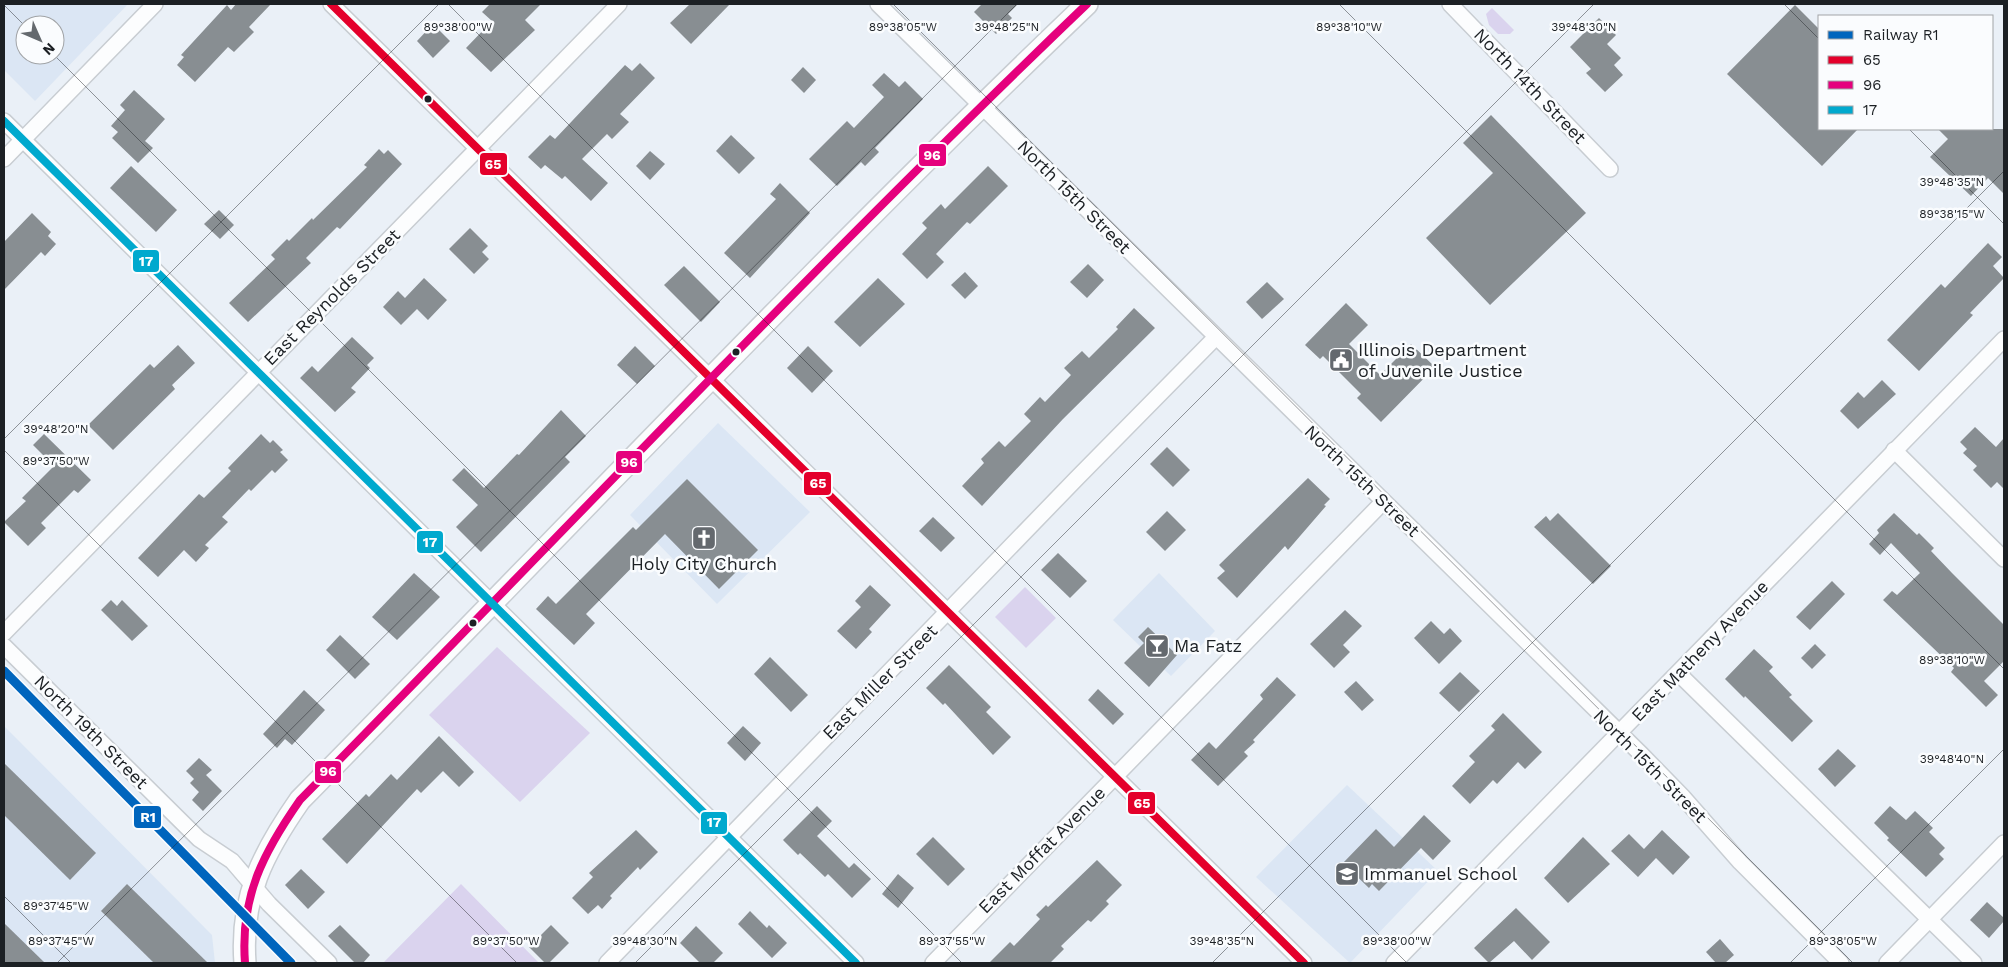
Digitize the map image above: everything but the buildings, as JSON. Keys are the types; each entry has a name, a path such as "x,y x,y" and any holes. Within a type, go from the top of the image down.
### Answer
{"street":[{"path":"4,159 155,4"},
{"path":"331,4 1304,963"},
{"name":"East Reynolds Street","path":"4,633 619,4"},
{"name":"North 15th Street","path":"878,4 1383,502 1501,615 1682,796 1746,868 1841,963"},
{"path":"245,963 243,940 253,884 272,840 300,800 711,378 982,105 1087,4"},
{"name":"North 14th Street","path":"1450,4 1610,169"},
{"path":"4,121 856,963"},
{"name":"East Miller Street","path":"608,963 728,837 1216,337"},
{"name":"East Matheny Avenue","path":"1394,963 2004,339"},
{"path":"1894,450 2004,559"},
{"name":"East Moffat Avenue","path":"932,963 1383,502"},
{"name":"North 19th Street","path":"4,646 199,839 227,857 269,904 328,963"},
{"path":"1678,674 1974,963"},
{"path":"1887,963 2004,843"}],"shaded area":[{"path":"4,4 128,4 35,101 4,70"},
{"path":"1492,8 1514,30 1510,34 1498,34 1489,25 1486,14"},
{"path":"718,423 810,512 717,604 630,515"},
{"path":"1159,573 1215,631 1171,676 1113,620"},
{"path":"1025,587 1056,618 1026,648 995,617"},
{"path":"497,647 590,733 520,802 429,715"},
{"path":"4,726 212,935 215,963 4,963"},
{"name":"Immanuel School","path":"1347,785 1438,871 1350,963 1256,877"},
{"path":"461,884 539,963 383,963"}],"rail line":[{"name":"R1","path":"4,671 291,963"}],"transit line":[{"name":"65","path":"331,4 1304,963"},
{"name":"96","path":"245,963 244,939 250,896 265,857 300,800 788,299 986,101 1087,4"},
{"name":"17","path":"4,121 856,963"}],"place":[{"name":"Illinois Department of Juvenile Justice","path":"1341,360"},
{"name":"Holy City Church","path":"704,538"},
{"name":"Ma Fatz","path":"1157,646"},
{"name":"Immanuel School","path":"1347,874"}]}
